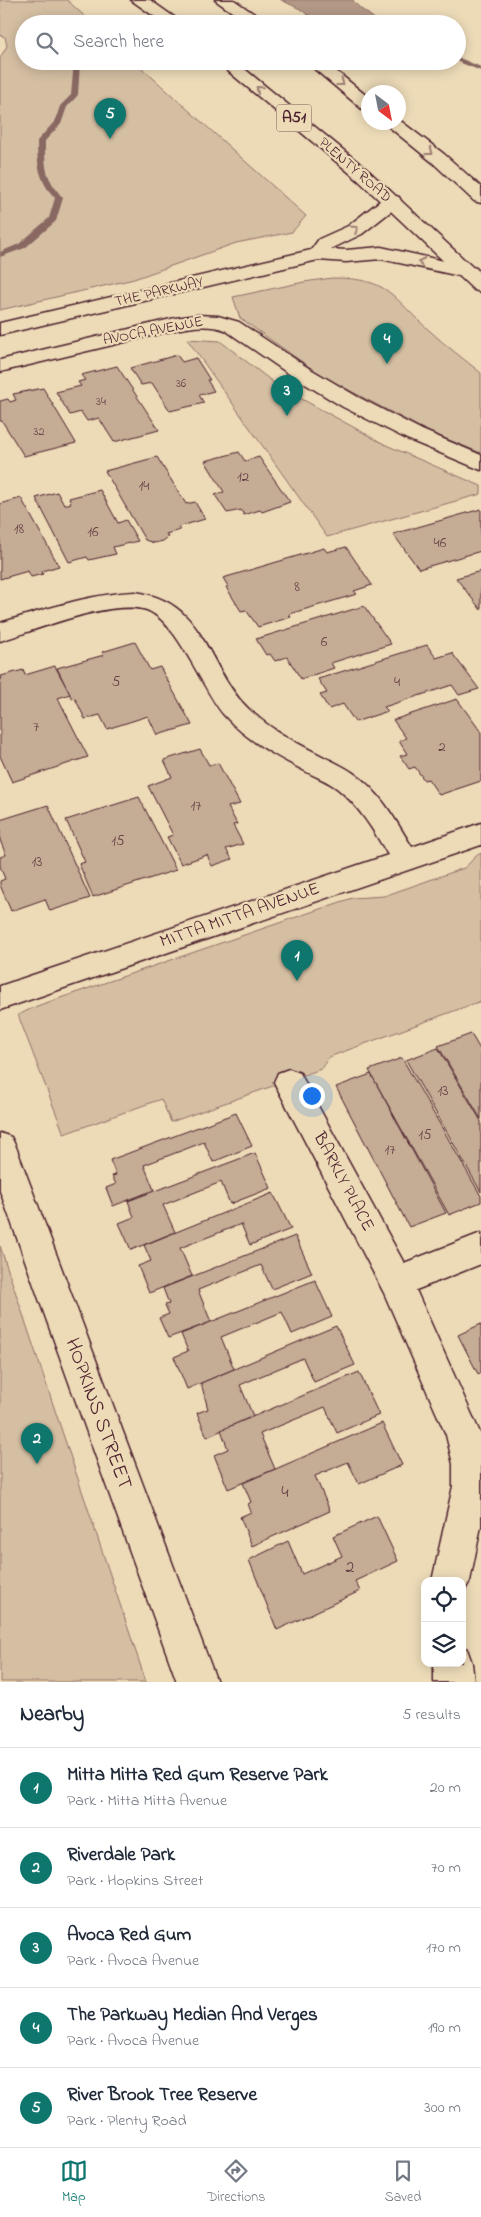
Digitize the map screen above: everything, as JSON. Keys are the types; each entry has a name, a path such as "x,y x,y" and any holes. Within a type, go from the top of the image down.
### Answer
{"main road":[{"path":"139,0 162,15"},
{"path":"223,0 247,15"},
{"name":"PLENTY ROAD","path":"235,70 392,201 475,279"},
{"path":"324,70 361,99"},
{"path":"402,130 438,158 481,197"},
{"name":"THE PARKWAY","path":"318,254 326,243 355,230 392,201"},
{"name":"THE PARKWAY","path":"0,329 318,254 346,256 381,253 475,279"},
{"name":"AVOCA AVENUE","path":"0,366 193,320 220,321 232,326 307,377 346,400 418,436 481,463"},
{"path":"0,632 84,608 125,599 140,599 166,610 182,627 218,688 233,709 278,744 346,781 374,810 405,860"},
{"name":"MITTA MITTA AVENUE","path":"0,998 481,834"},
{"name":"BARKLY PLACE","path":"289,1082 396,1282 463,1434 471,1464 470,1486 452,1577"},
{"name":"HOPKINS STREET","path":"0,1147 197,1682"},
{"path":"396,1282 481,1248"},
{"path":"452,1667 454,1682"}],"shaded area":[{"path":"0,0 67,0 83,15 15,15 15,70 144,70 306,216 292,232 236,243 134,279 0,310 0,58 7,46 5,37 0,35"},
{"path":"281,0 353,0 369,15 308,15"},
{"path":"332,278 352,279 379,286 397,299 436,337 481,373 481,453 429,432 322,376 240,318 233,297"},
{"path":"187,339 220,341 278,386 386,445 481,486 481,494 327,537"},
{"path":"481,853 481,1001 329,1057 321,1069 171,1122 161,1099 64,1134 18,1015 37,1006 352,898 384,896 464,868"},
{"path":"0,1246 146,1682 0,1682"}],"building":[{"path":"177,355 182,362 196,358 210,380 207,380 214,391 199,395 204,403 170,411 152,383 141,385 130,368"},
{"path":"117,366 159,430 114,442 99,418 87,421 81,412 70,415 56,392 81,386 78,382 85,380 81,375"},
{"path":"43,388 76,443 24,456 2,421 0,421 0,401 8,399 10,402 16,400 13,394"},
{"path":"239,452 245,461 259,457 290,502 262,512 260,510 244,515 241,510 227,513 215,495 224,492 205,461"},
{"path":"157,457 186,504 195,502 205,519 178,527 180,530 166,534 168,537 163,541 154,543 145,540 105,471"},
{"path":"100,490 118,523 126,520 138,541 113,547 116,554 89,560 87,557 69,562 36,498 57,492 64,505 71,503 69,498"},
{"path":"21,498 59,566 42,571 43,574 31,577 28,571 0,579 0,504"},
{"path":"481,509 481,551 419,569 393,534"},
{"path":"346,547 372,585 354,591 357,594 289,614 291,617 258,627 246,610 241,611 226,587 228,586 223,578 324,548 327,552"},
{"path":"481,571 481,610 456,578"},
{"path":"364,606 391,644 331,663 334,668 301,679 287,657 275,661 270,654 266,655 256,639"},
{"path":"135,642 150,670 160,667 192,725 157,735 148,716 107,729 100,715 85,719 75,698 72,699 57,668 104,655 102,652"},
{"path":"427,645 436,658 452,653 479,689 459,695 452,685 384,707 388,711 355,722 343,704 329,709 320,695 327,693 318,679"},
{"path":"55,666 70,694 58,698 88,757 12,782 0,756 1,676 23,670 25,675"},
{"path":"457,699 481,732 481,781 439,795 428,779 424,780 415,767 409,769 400,756 407,754 399,741 406,738 393,720"},
{"path":"200,749 209,765 218,763 240,804 228,807 237,824 233,825 243,844 226,849 232,859 212,866 207,855 181,864 167,837 173,835 148,786 172,777 164,760"},
{"path":"139,797 176,870 93,897 79,864 85,862 66,820"},
{"path":"48,805 90,898 50,911 45,899 11,911 0,885 0,881 5,879 0,866 0,857 6,855 0,840 0,820"},
{"path":"471,1034 481,1051 481,1119 438,1046"},
{"path":"438,1048 481,1121 481,1192 406,1060"},
{"path":"402,1058 481,1196 481,1202 449,1215 369,1070"},
{"path":"371,1074 446,1213 409,1227 336,1087"},
{"path":"236,1113 252,1146 213,1162 204,1142 144,1165 154,1190 113,1206 106,1188 116,1184 112,1176 116,1175 110,1160"},
{"path":"255,1153 271,1188 230,1204 221,1182 163,1205 175,1232 131,1250 119,1223 134,1217 128,1201"},
{"path":"273,1193 291,1229 250,1245 241,1224 180,1248 192,1276 149,1293 138,1266 151,1261 144,1245"},
{"path":"295,1236 312,1273 272,1289 261,1265 198,1290 211,1322 168,1338 159,1318 169,1314 165,1305 169,1304 163,1288"},
{"path":"315,1280 332,1317 292,1334 282,1312 221,1337 234,1369 187,1389 174,1357 188,1351 181,1334"},
{"path":"481,1324 481,1373 478,1374 458,1335"},
{"path":"336,1326 355,1365 314,1382 303,1358 240,1385 253,1416 207,1437 197,1413 208,1409 201,1383"},
{"path":"359,1372 379,1415 337,1433 325,1407 260,1434 275,1469 228,1489 214,1455 228,1449 221,1430"},
{"path":"382,1423 402,1465 359,1484 348,1462 315,1476 330,1511 252,1546 240,1517 251,1512 248,1504 251,1502 243,1483"},
{"path":"377,1516 398,1561 355,1581 360,1591 277,1630 249,1560 288,1541 302,1574 342,1556 333,1536"}],"waterway":[{"path":"466,63 481,69"},
{"path":"0,255 22,246 53,219 59,198 52,191 42,172 41,141 58,122 64,106 74,95 76,70"}],"place":[{"name":"River Brook Tree Reserve","path":"110,139"},
{"name":"The Parkway Median And Verges","path":"387,364"},
{"name":"Avoca Red Gum","path":"287,416"},
{"name":"Mitta Mitta Red Gum Reserve Park","path":"297,981"},
{"name":"Riverdale Park","path":"37,1464"}]}
